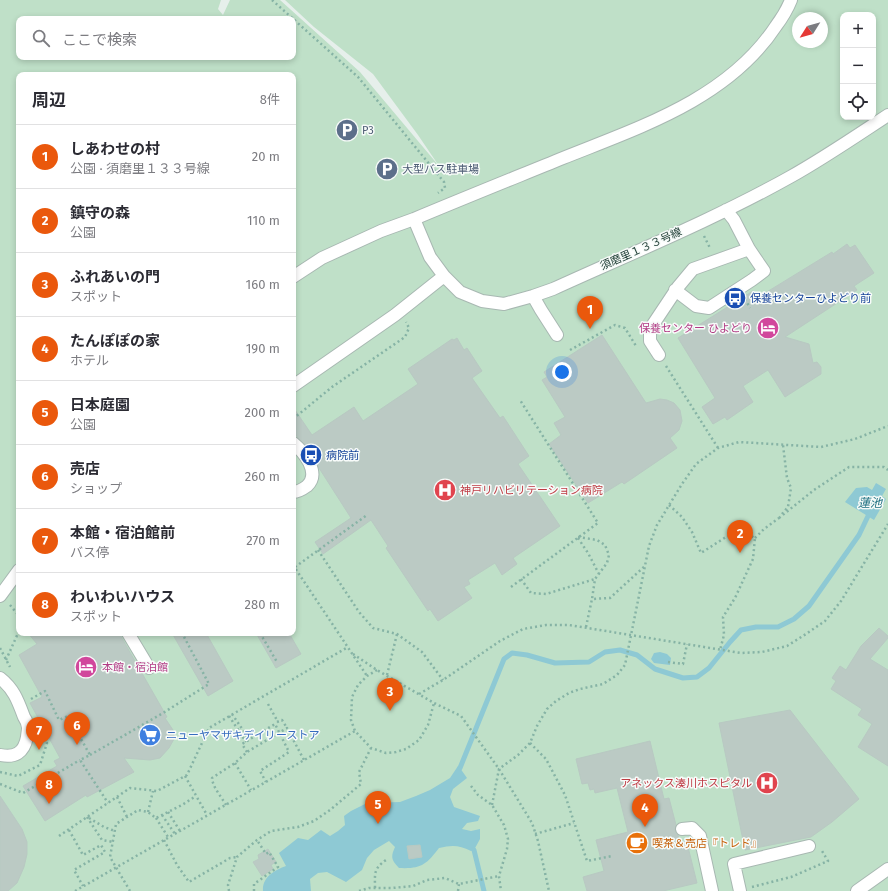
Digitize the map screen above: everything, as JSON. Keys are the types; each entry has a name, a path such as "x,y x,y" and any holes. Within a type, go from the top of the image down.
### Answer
{"street":[{"path":"296,275 322,258 381,231 638,128 695,100 727,79 744,65 768,39 788,8 791,0"},
{"name":"須磨里１３３号線","path":"414,218 430,257 444,276 460,292 482,301 504,304 533,296 553,288 726,210 791,176 857,136 888,115"},
{"path":"675,290 696,306 708,308 764,271 749,249 734,220 726,210"},
{"path":"659,355 650,341 650,329 675,290 693,269 749,249"},
{"path":"296,384 395,315 444,276"},
{"path":"533,296 558,335"},
{"path":"296,445 311,466 312,472 309,484 296,492"},
{"path":"0,596 16,574"},
{"path":"130,636 149,668"},
{"path":"0,678 6,682 16,695 29,727 25,745 21,751 14,755 0,755"},
{"path":"682,829 692,828 700,836 712,891"},
{"path":"744,889 734,864 815,848"},
{"path":"857,891 888,869"}],"path":[{"path":"272,0 290,16"},
{"path":"296,21 358,77 444,182 445,188 436,194"},
{"path":"704,236 710,248"},
{"path":"745,299 750,308"},
{"path":"296,417 332,387 405,337 409,328 405,320"},
{"path":"570,350 616,325 625,328 640,352"},
{"path":"659,355 718,448"},
{"path":"511,587 598,523 520,400"},
{"path":"492,805 499,769 518,755 530,743 537,726 547,709 569,693 603,684 618,675 625,665 649,546 657,525 696,464 718,448 739,442 822,447 855,438 888,426"},
{"path":"779,518 788,507 791,488 787,478 783,445"},
{"path":"720,650 724,635 722,617 735,598 753,559 755,538 764,529 814,490 849,467 884,467 888,470"},
{"path":"669,505 682,517 692,532 701,552 726,537 745,533 755,538"},
{"path":"296,565 367,515"},
{"path":"419,694 443,680 500,641 523,629 546,625 569,624 741,653 762,652 787,646 825,620 842,601 888,524"},
{"path":"578,537 597,540 605,545 609,555 607,563 595,579 586,627"},
{"path":"578,537 599,574"},
{"path":"318,550 359,612 373,628 397,634 422,652 443,680"},
{"path":"592,599 610,598 645,566"},
{"path":"296,569 367,676"},
{"path":"521,580 531,593 546,594 595,579"},
{"path":"10,605 16,612"},
{"path":"387,676 397,634"},
{"path":"0,648 6,660 17,636"},
{"path":"0,784 23,793 163,713 209,684 184,636"},
{"path":"262,636 277,662"},
{"path":"668,662 683,664 687,644"},
{"path":"60,836 130,788 157,791 187,775 209,728 348,647"},
{"path":"353,654 377,670 434,703 461,716 499,769 532,823 538,841 549,891"},
{"path":"377,670 367,676 358,685 352,697 350,720 355,731 371,748 386,753 396,752 406,749 419,740 428,725 434,703"},
{"path":"30,700 45,691 59,720 68,716 90,755"},
{"path":"266,782 260,771 289,752 279,733 268,704"},
{"path":"232,714 250,739"},
{"path":"229,716 246,742"},
{"path":"247,752 242,744 282,720 304,760"},
{"path":"226,805 215,788 212,778 235,763 247,752 287,728"},
{"path":"75,891 355,731"},
{"path":"530,743 546,759 565,795 587,861 612,856"},
{"path":"229,891 228,885 237,857 257,840 271,831 298,827 314,821 330,810 361,784 359,772 371,748"},
{"path":"80,760 108,803"},
{"path":"235,763 251,790"},
{"path":"185,776 207,815"},
{"path":"38,784 41,790"},
{"path":"471,786 478,795 492,805 504,825 508,839 500,876 500,891"},
{"path":"148,812 153,791"},
{"path":"156,818 196,796"},
{"path":"117,797 128,816"},
{"path":"130,891 110,857 116,824 138,810 148,812 156,818 168,837"},
{"path":"168,812 180,831"},
{"path":"162,814 175,834"},
{"path":"87,817 104,827 115,830"},
{"path":"87,817 102,840 113,842"},
{"path":"536,834 574,823"},
{"path":"69,830 84,855 101,845 105,852 74,870 83,886"},
{"path":"164,840 177,865 189,882 230,858 237,857"},
{"path":"254,891 254,884 278,867 269,852 266,854 257,840"},
{"path":"744,889 791,878 828,861 815,848"},
{"path":"375,888 375,875 377,868 386,860"},
{"path":"359,891 369,888 413,886 427,880 445,878 459,884 500,876"},
{"path":"458,891 459,884"}],"green space":[{"path":"0,0 221,0 218,9 223,15 230,0 280,0 360,72 439,166 373,74 314,27 285,0 888,0 888,891 0,891"}],"water":[{"name":"蓮池","path":"876,483 886,489 882,496 886,499 874,520 845,502 856,488 867,487 872,490"},
{"path":"660,652 667,654 671,658 670,665 654,663 651,659 654,653"},
{"path":"458,766 467,778 453,789 450,797 454,807 480,816 478,821 467,823 462,829 471,831 480,829 480,839 474,850 471,851 455,846 439,848 426,862 418,867 399,868 392,859 395,847 389,841 374,850 367,858 362,870 346,882 327,872 318,873 310,879 311,891 263,891 263,886 267,878 274,872 286,866 279,853 298,838 308,840 321,830 330,836 345,825 344,816 351,811 367,803 400,802 416,796 430,790 450,778"}],"building":[{"path":"847,244 850,248 855,245 874,273 854,286 857,290 785,337 809,344 813,363 817,362 821,367 821,374 785,397 768,370 743,386 753,402 727,420 725,417 713,424 702,407 715,398 678,338 753,291 757,298 832,252 833,254"},
{"path":"602,335 646,403 660,399 674,403 680,410 682,421 679,430 670,438 677,448 624,484 622,482 588,503 549,444 561,435 554,423 565,417 542,380 547,377 544,372"},
{"path":"457,338 464,350 467,348 482,371 472,378 500,418 503,416 529,456 518,464 560,526 513,558 517,564 502,575 495,563 468,580 470,584 464,587 472,598 438,621 430,609 428,611 386,548 388,546 371,520 323,554 315,542 351,518 319,468 312,453 296,435 296,411 312,435 354,407 363,421 418,384 408,369 452,339 454,340"},
{"path":"879,628 888,636 888,638 870,659 888,670 888,766 858,747 872,724 858,715 862,709 831,689 836,681 832,678 840,666 846,670 861,646"},
{"path":"30,636 121,636 167,717 165,718 173,730 174,739 169,748 160,758 150,760 124,758 134,772 87,797 86,795 45,821 23,786 57,766 54,761 60,758 30,703 42,697 19,655 37,644"},
{"path":"174,636 208,636 233,681 208,696"},
{"path":"258,636 291,636 301,654 276,668"},
{"path":"790,710 859,799 832,822 811,837 745,850 719,723"},
{"path":"650,741 664,799 669,798 676,825 675,830 680,843 685,841 686,848 688,847 697,883 663,891 587,891 583,877 604,871 596,840 628,832 617,788 595,793 594,789 590,790 588,783 582,784 576,759"},
{"path":"0,796 22,829 27,842 27,854 24,867 17,883 8,891 0,891"},
{"path":"420,845 422,857 409,859 407,846"},
{"path":"268,849 276,862 271,865 273,869 262,876 253,862 259,859 258,855"}],"waterway":[{"path":"460,768 504,659 512,653 527,655 555,663 589,662 605,652 620,650 637,655 655,669 683,678 697,677 709,668 741,630 756,627 778,627 794,619 809,606 859,535 869,514"},
{"path":"474,850 484,891"}],"place":[{"name":"P3","path":"347,130"},
{"name":"大型バス駐車場","path":"387,169"},
{"name":"保養センターひよどり前","path":"735,298"},
{"name":"保養センター ひよどり","path":"768,328"},
{"name":"しあわせの村","path":"590,329"},
{"name":"病院前","path":"311,455"},
{"name":"神戸リハビリテーション病院","path":"445,490"},
{"name":"鎮守の森","path":"740,553"},
{"name":"本館・宿泊館","path":"86,667"},
{"name":"ふれあいの門","path":"390,711"},
{"name":"ニューヤマザキデイリーストア","path":"150,735"},
{"name":"売店","path":"77,745"},
{"name":"本館・宿泊館前","path":"39,750"},
{"name":"アネックス湊川ホスピタル","path":"767,783"},
{"name":"わいわいハウス","path":"49,804"},
{"name":"日本庭園","path":"378,824"},
{"name":"たんぽぽの家","path":"645,827"},
{"name":"喫茶＆売店『トレド』","path":"637,843"}]}
